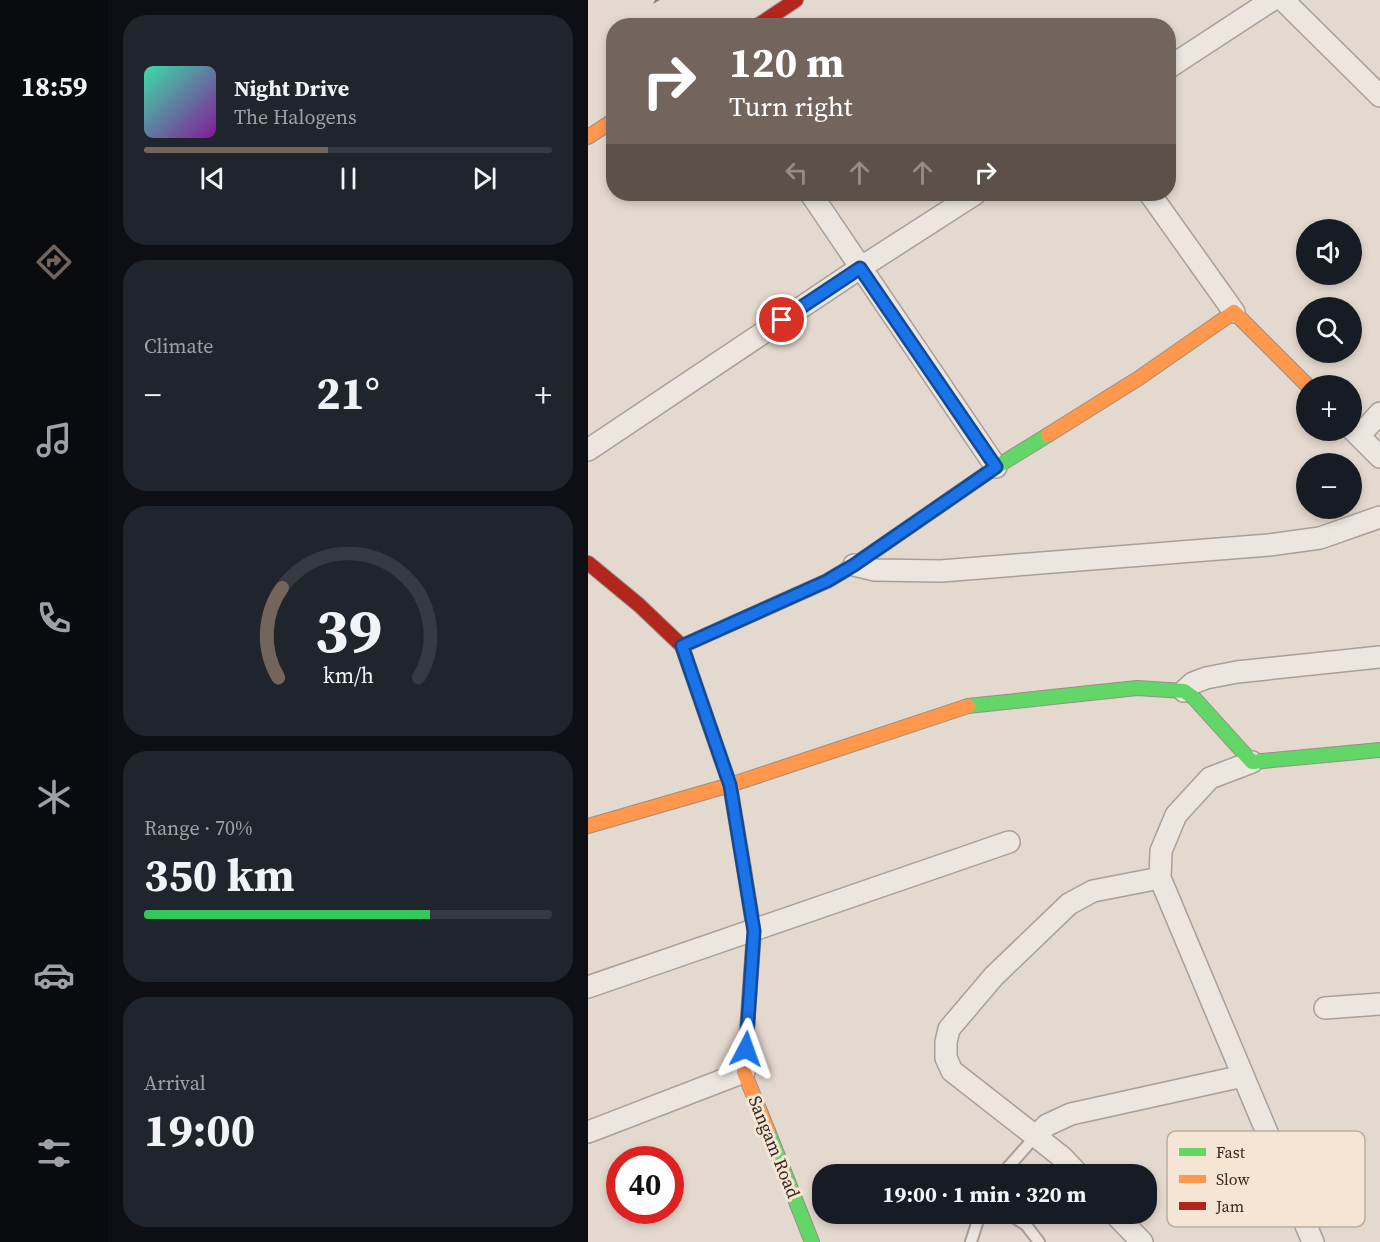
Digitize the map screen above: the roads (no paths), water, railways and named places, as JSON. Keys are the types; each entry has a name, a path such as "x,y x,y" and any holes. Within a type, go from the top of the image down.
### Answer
{"street":[{"path":"769,18 796,0"},
{"path":"1176,63 1272,0"},
{"path":"1283,0 1380,96"},
{"path":"588,137 606,125"},
{"path":"816,201 996,467"},
{"path":"588,450 964,201"},
{"path":"1155,201 1234,312 1297,375"},
{"path":"682,646 827,581 854,565 996,467 1139,378 1234,312"},
{"path":"1362,427 1380,413"},
{"path":"1362,440 1380,457"},
{"path":"854,565 875,570 941,571 1269,545 1320,538 1380,518"},
{"name":"Sangam Road","path":"588,563 639,605 682,646 730,785 754,931 744,1072 812,1242"},
{"path":"1184,692 1193,683 1206,678 1237,672 1380,657"},
{"path":"588,826 730,785 964,706 1137,688 1184,692 1194,698 1252,762"},
{"path":"1266,1131 1160,879 1161,851 1176,815 1210,778 1252,762 1380,750"},
{"path":"588,987 1009,842"},
{"path":"1069,1164 952,1071 946,1058 949,1029 994,976 1069,904 1093,891 1160,879"},
{"path":"1325,1008 1380,1004"},
{"path":"588,1132 744,1072"},
{"path":"1035,1137 1047,1125 1071,1114 1243,1076"},
{"path":"1125,1224 1142,1242"},
{"path":"1307,1227 1313,1242"}],"lane":[{"path":"1011,1164 1035,1137"},
{"path":"971,1242 977,1224"},
{"path":"1023,1224 1040,1242"}]}
